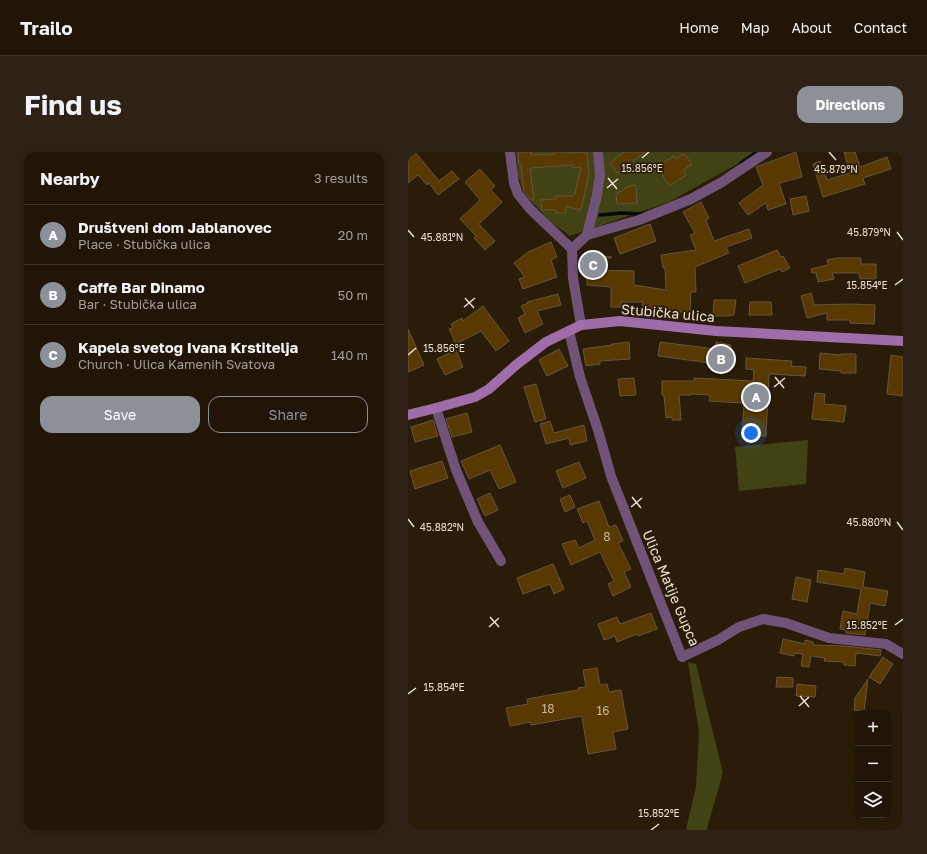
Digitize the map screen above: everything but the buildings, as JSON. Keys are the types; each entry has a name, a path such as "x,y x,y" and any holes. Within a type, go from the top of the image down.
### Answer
{"main road":[{"name":"Stubička ulica","path":"408,415 475,397 489,389 516,365 546,342 581,325 620,321 716,331 903,341"}],"street":[{"path":"510,152 514,183 518,194 530,209 572,249 573,278 581,325"},
{"path":"587,236 597,196 600,175 598,152"},
{"path":"572,249 587,236 639,220 690,199 722,182 767,152"},
{"name":"Ulica Matije Gupca","path":"569,331 580,376 598,430 611,476 682,657 718,640 739,627 763,619 786,623 829,638 886,644 903,654"},
{"path":"436,408 461,483 478,522 501,561"}],"shaded area":[{"path":"516,152 759,152 669,202 570,236 552,223 527,197 521,185 518,173"},
{"path":"808,440 806,484 739,491 735,447"},
{"path":"688,662 696,664 723,773 707,828 708,830 687,830 696,787 699,732"}],"waterway":[{"path":"741,163 757,152"},
{"path":"600,215 621,213 644,214"}],"place":[{"name":"Kapela svetog Ivana Krstitelja","path":"593,265"},
{"name":"Caffe Bar Dinamo","path":"721,359"},
{"name":"Društveni dom Jablanovec","path":"756,397"}]}
